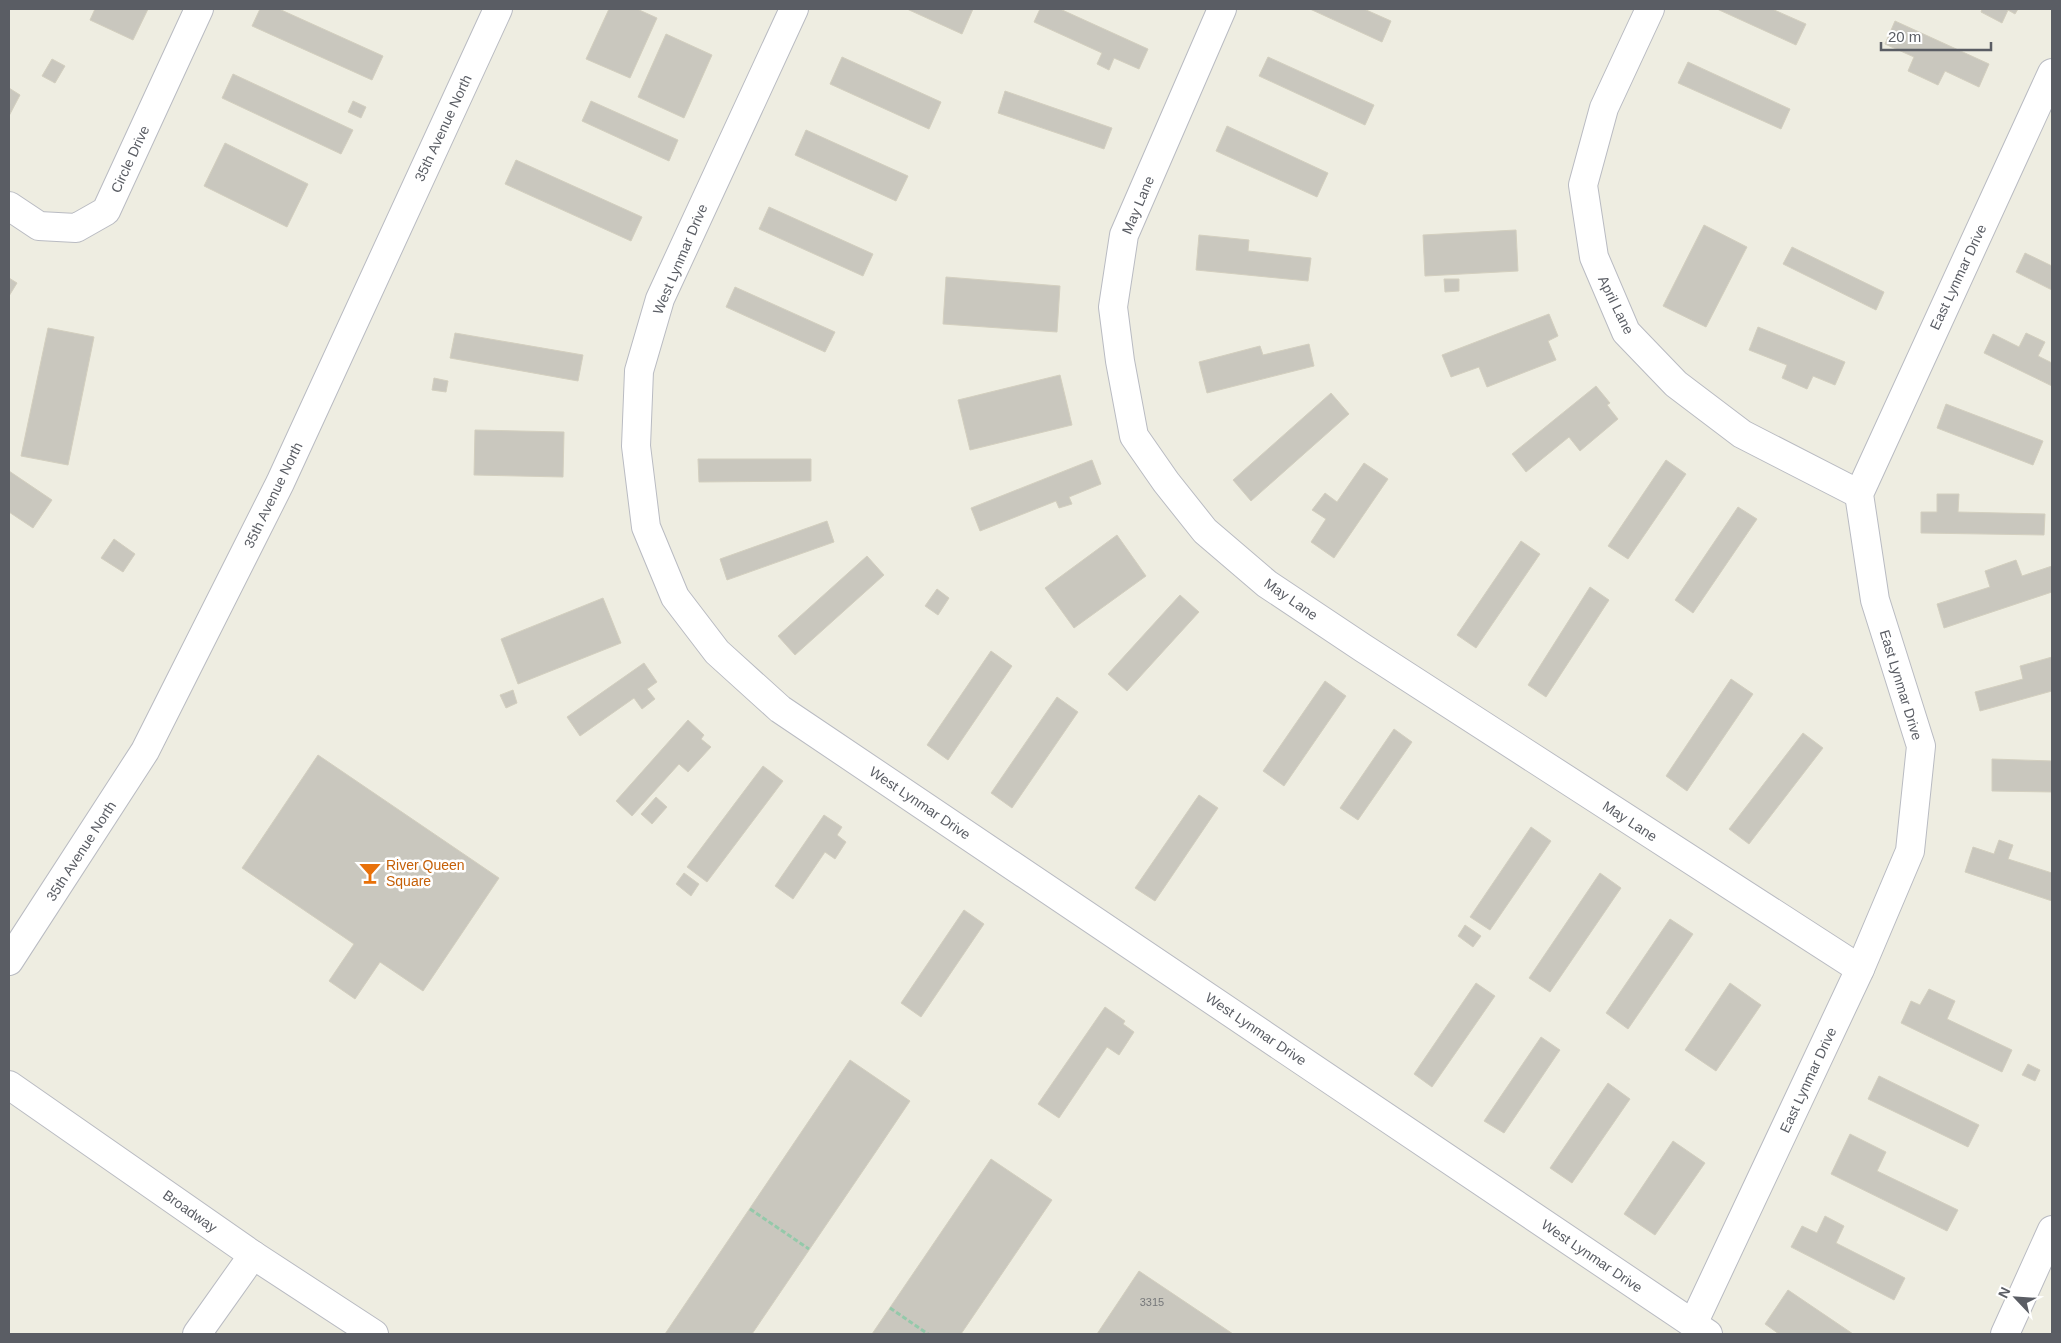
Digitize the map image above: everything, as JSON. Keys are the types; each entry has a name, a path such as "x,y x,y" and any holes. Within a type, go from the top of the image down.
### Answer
{"street":[{"name":"Circle Drive","path":"9,206 39,226 76,228 106,211 199,9"},
{"name":"35th Avenue North","path":"9,961 105,816 145,751 280,483 498,9"},
{"name":"West Lynmar Drive","path":"794,9 660,299 639,371 636,446 646,527 675,597 717,652 780,709 1700,1329"},
{"name":"May Lane","path":"1222,9 1124,235 1114,307 1120,361 1134,436 1166,482 1205,531 1268,584 1363,648 1860,969"},
{"name":"April Lane","path":"1650,9 1604,108 1583,185 1594,257 1626,332 1676,384 1742,434 1859,494"},
{"name":"East Lynmar Drive","path":"1700,1329 1860,969 1910,850 1921,746 1875,600 1859,494 2052,74"},
{"name":"Broadway","path":"9,1084 252,1255 374,1334"},
{"path":"2005,1334 2052,1230"},
{"path":"197,1334 252,1255"}],"path":[{"path":"750,1209 809,1250"},
{"path":"890,1308 928,1334"}],"building":[{"path":"95,9 148,9 133,40 90,20"},
{"path":"260,9 279,9 383,56 372,80 252,26"},
{"path":"609,9 637,9 657,18 630,78 586,59"},
{"path":"907,9 973,9 962,34"},
{"path":"1040,9 1060,9 1148,49 1139,69 1114,58 1109,70 1097,64 1102,53 1034,22"},
{"path":"1310,9 1364,9 1391,21 1382,42"},
{"path":"1717,9 1772,9 1806,24 1796,45"},
{"path":"1982,9 2018,9 2015,14 2008,10 2002,23 1981,12"},
{"path":"1895,21 1989,64 1979,87 1945,71 1938,85 1908,71 1914,57 1885,44"},
{"path":"666,34 712,55 684,118 638,97"},
{"path":"842,57 941,102 929,129 830,84"},
{"path":"1268,57 1374,105 1365,125 1259,76"},
{"path":"52,59 65,66 55,83 42,76"},
{"path":"1688,62 1790,109 1781,129 1678,83"},
{"path":"233,74 353,130 341,154 222,98"},
{"path":"9,88 20,95 9,116"},
{"path":"1005,91 1112,128 1104,149 998,113"},
{"path":"353,101 366,107 361,118 348,112"},
{"path":"591,101 678,140 669,161 582,121"},
{"path":"1227,126 1328,173 1317,197 1216,151"},
{"path":"806,130 908,176 896,201 795,155"},
{"path":"225,143 308,184 287,227 204,186"},
{"path":"516,160 642,217 631,241 505,184"},
{"path":"769,207 873,254 863,276 759,229"},
{"path":"1704,225 1747,247 1706,327 1663,306"},
{"path":"1516,230 1518,271 1425,276 1423,235"},
{"path":"1199,235 1249,240 1248,251 1311,258 1308,281 1196,270"},
{"path":"1792,247 1884,292 1876,310 1783,264"},
{"path":"2025,253 2052,266 2052,290 2016,272"},
{"path":"946,277 1060,286 1057,332 943,324"},
{"path":"9,278 17,283 9,296"},
{"path":"1444,279 1459,279 1459,291 1445,292"},
{"path":"735,287 835,332 825,352 726,307"},
{"path":"1549,314 1558,336 1548,341 1556,360 1487,387 1479,367 1451,377 1442,355"},
{"path":"1758,327 1845,362 1835,385 1813,376 1807,389 1782,378 1787,365 1749,350"},
{"path":"48,328 94,337 68,465 21,456"},
{"path":"455,333 583,355 578,381 450,358"},
{"path":"2026,333 2045,342 2038,356 2052,363 2052,386 1984,353 1993,334 2019,347"},
{"path":"1309,344 1314,366 1207,393 1199,362 1260,346 1263,355"},
{"path":"1060,375 1072,425 970,450 958,400"},
{"path":"434,378 448,381 446,392 432,390"},
{"path":"1596,386 1610,403 1607,405 1618,419 1580,451 1569,437 1526,472 1512,454"},
{"path":"1331,393 1349,414 1251,501 1233,480"},
{"path":"1946,404 2043,441 2033,465 1937,428"},
{"path":"475,430 564,432 563,477 474,475"},
{"path":"698,459 811,459 811,481 699,482"},
{"path":"1092,460 1101,484 1069,497 1072,504 1059,508 1056,501 980,531 971,508"},
{"path":"1666,460 1686,474 1628,559 1608,546"},
{"path":"1364,463 1388,479 1334,558 1311,542 1326,519 1312,510 1325,493 1337,502"},
{"path":"9,471 52,500 33,528 9,512"},
{"path":"1937,494 1959,494 1958,512 2045,514 2044,535 1921,533 1921,512 1937,512"},
{"path":"1738,507 1757,519 1693,613 1675,600"},
{"path":"827,521 834,542 727,580 720,559"},
{"path":"1117,535 1146,576 1074,628 1045,588"},
{"path":"114,539 135,554 123,572 101,558"},
{"path":"1521,541 1540,554 1476,648 1457,635"},
{"path":"867,556 884,575 795,655 778,636"},
{"path":"2016,560 2022,576 2052,566 2052,592 1944,628 1937,604 1990,587 1985,571"},
{"path":"1590,587 1609,600 1546,697 1528,685"},
{"path":"937,589 949,598 938,615 925,606"},
{"path":"1180,595 1199,612 1127,691 1108,674"},
{"path":"603,598 621,643 518,684 501,639"},
{"path":"991,651 1012,666 948,760 927,745"},
{"path":"2052,657 2052,691 1980,711 1975,692 2023,679 2020,666"},
{"path":"644,663 657,682 647,689 655,699 642,709 634,698 580,736 567,717"},
{"path":"1731,679 1753,694 1687,791 1666,776"},
{"path":"1325,681 1346,696 1284,786 1263,771"},
{"path":"513,690 517,703 506,708 500,695"},
{"path":"1057,697 1078,712 1012,808 991,793"},
{"path":"688,720 704,735 701,739 711,747 688,772 679,764 632,816 616,801"},
{"path":"1394,729 1412,742 1358,820 1340,808"},
{"path":"1803,733 1823,748 1749,844 1729,829"},
{"name":"River Queen Square","path":"318,755 499,878 423,991 380,962 355,999 329,981 354,944 242,868"},
{"path":"1992,759 2052,761 2052,792 1992,791"},
{"path":"763,766 783,781 707,882 687,867"},
{"path":"1199,795 1218,808 1155,901 1135,888"},
{"path":"656,797 667,807 652,824 641,814"},
{"path":"824,815 842,827 837,835 846,842 835,859 825,852 793,899 775,886"},
{"path":"1531,827 1551,841 1490,930 1470,917"},
{"path":"1999,840 2013,845 2008,859 2052,873 2052,901 1965,872 1973,847 1994,854"},
{"path":"684,873 699,884 691,896 676,884"},
{"path":"1600,873 1621,888 1550,992 1529,978"},
{"path":"964,910 984,924 921,1017 901,1003"},
{"path":"1670,919 1693,934 1628,1029 1606,1013"},
{"path":"1465,925 1481,936 1473,947 1458,936"},
{"path":"1476,983 1495,996 1432,1087 1414,1074"},
{"path":"1730,983 1761,1005 1716,1071 1685,1050"},
{"path":"1929,989 1955,1001 1947,1019 2012,1050 2002,1072 1901,1023 1911,1001 1920,1005"},
{"path":"1105,1007 1125,1021 1123,1024 1134,1032 1119,1055 1107,1047 1059,1118 1038,1104"},
{"path":"1541,1037 1560,1050 1504,1133 1484,1121"},
{"path":"850,1060 910,1101 875,1153 752,1334 665,1334"},
{"path":"2028,1064 2040,1070 2035,1081 2022,1075"},
{"path":"1879,1076 1979,1125 1968,1147 1868,1099"},
{"path":"1608,1083 1630,1099 1572,1183 1550,1168"},
{"path":"1850,1134 1886,1152 1877,1171 1958,1210 1947,1231 1831,1174"},
{"path":"1673,1141 1705,1163 1655,1235 1624,1214"},
{"path":"991,1159 1052,1200 961,1334 872,1334"},
{"path":"1825,1216 1844,1226 1836,1243 1905,1278 1894,1300 1791,1247 1802,1226 1817,1233"},
{"path":"1139,1271 1233,1334 1097,1334"},
{"path":"1788,1290 1853,1334 1779,1334 1765,1324"}],"place":[{"name":"River Queen Square","path":"370,873"}]}
